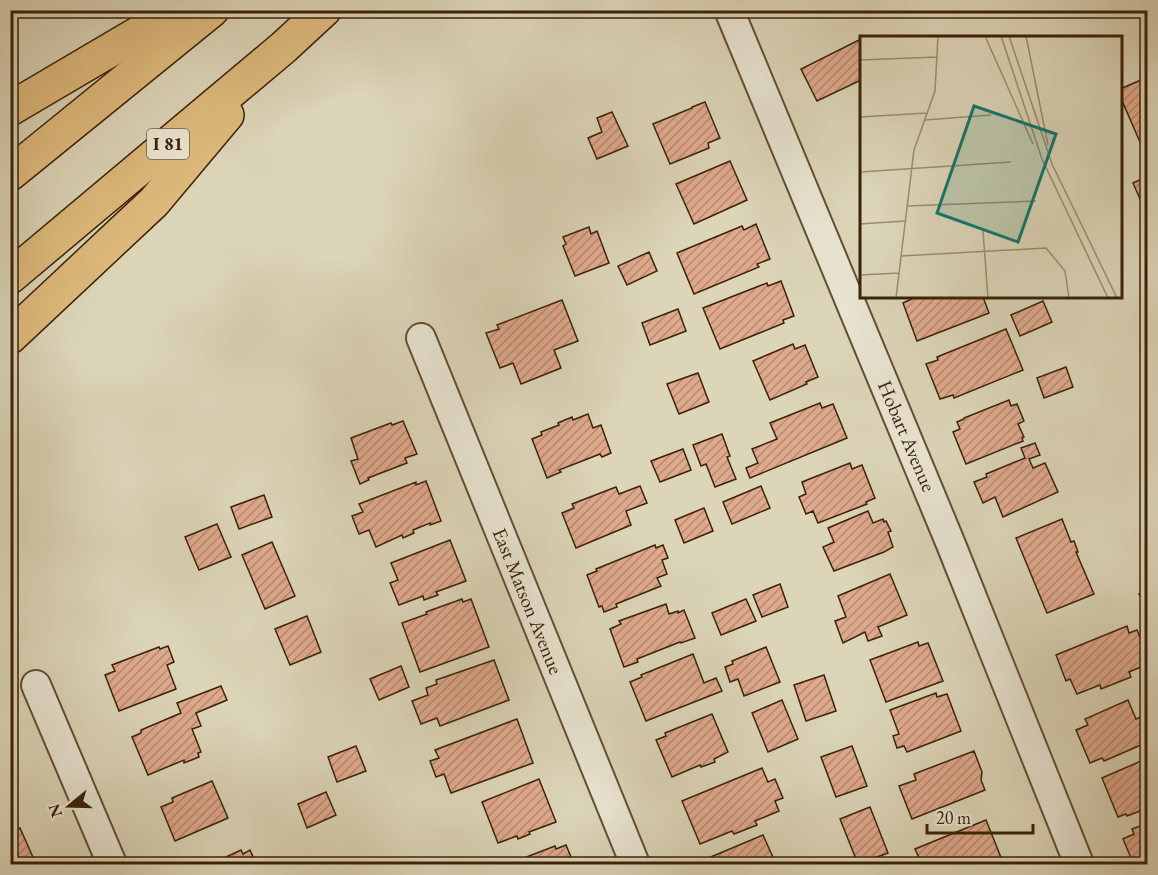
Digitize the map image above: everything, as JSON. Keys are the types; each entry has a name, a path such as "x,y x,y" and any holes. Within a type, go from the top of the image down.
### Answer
{"highway":[{"path":"10,109 178,10"},
{"path":"10,174 212,10"},
{"name":"I 81","path":"10,277 284,47 324,10"},
{"path":"10,337 154,202 284,47"}],"street":[{"name":"Hobart Avenue","path":"729,10 951,542 1079,864"},
{"name":"East Matson Avenue","path":"421,338 635,864"},
{"path":"36,685 112,864"}],"building":[{"path":"860,40 860,80 817,101 801,69"},
{"path":"1148,77 1148,148 1143,149 1122,101 1122,88"},
{"path":"705,102 720,138 708,143 709,148 670,164 653,124"},
{"path":"612,112 628,146 597,159 588,138 602,132 597,118"},
{"path":"730,161 747,200 694,224 676,184"},
{"path":"1142,179 1143,181 1148,179 1148,205 1143,206 1133,183"},
{"path":"756,224 770,259 757,264 759,267 694,294 677,253 742,226 744,230"},
{"path":"589,227 591,234 597,231 609,263 575,276 563,246 566,244 563,237"},
{"path":"649,252 657,271 627,285 618,266"},
{"path":"781,281 794,316 783,320 784,323 720,349 703,308 767,283 768,286"},
{"path":"914,298 983,298 989,313 917,341 903,303"},
{"path":"562,300 578,341 554,350 561,368 521,384 513,363 500,368 486,333 499,329 497,325"},
{"path":"1043,301 1052,322 1020,336 1011,315"},
{"path":"678,309 686,331 650,345 642,323"},
{"path":"1006,329 1023,370 954,398 953,395 940,399 926,364 938,360 937,357"},
{"path":"793,344 795,349 805,345 818,377 770,400 753,361"},
{"path":"1066,367 1073,387 1044,398 1037,378"},
{"path":"698,373 709,402 679,414 667,384"},
{"path":"1009,400 1011,406 1017,404 1024,421 1018,424 1024,437 1023,441 966,464 953,432 960,429 957,422"},
{"path":"820,403 822,408 833,404 847,438 750,478 746,468 758,463 752,449 777,439 770,423"},
{"path":"588,414 593,428 601,425 611,453 602,457 600,454 559,470 561,472 547,478 532,439 542,435 541,432 559,425 558,423"},
{"path":"403,421 417,454 405,458 407,463 368,478 369,480 360,484 351,461 358,459 351,438 391,423 392,425"},
{"path":"722,434 730,456 727,457 736,479 715,487 706,464 701,466 693,445"},
{"path":"1035,443 1040,455 1029,459 1033,468 1045,463 1058,492 1003,517 995,497 983,503 974,482 987,477 986,474 1025,458 1021,448"},
{"path":"683,449 691,470 660,482 651,461"},
{"path":"850,463 852,469 862,465 875,498 866,502 867,504 818,523 813,511 806,514 799,497 806,494 802,482"},
{"path":"426,481 441,521 430,525 430,523 413,530 414,533 403,538 402,535 376,547 369,530 359,534 352,516 363,512 359,504 416,482 416,485"},
{"path":"640,486 647,503 626,511 631,525 576,548 562,513 574,508 572,504 616,487 619,494"},
{"path":"761,486 770,508 732,524 723,502"},
{"path":"264,495 272,517 239,529 231,507"},
{"path":"704,508 713,531 684,543 675,520"},
{"path":"868,511 873,523 883,519 884,522 886,521 891,531 888,532 893,547 834,571 823,547 834,542 828,528"},
{"path":"1062,519 1071,542 1074,541 1078,552 1076,552 1094,594 1047,613 1016,538"},
{"path":"217,524 231,557 199,570 185,537"},
{"path":"450,540 466,581 436,592 438,595 424,600 423,596 399,605 390,583 398,580 391,563"},
{"path":"272,542 295,596 265,609 242,555"},
{"path":"655,545 656,548 663,545 668,558 662,560 667,574 657,578 661,586 616,604 617,607 604,612 602,606 599,607 587,575 597,571 596,569"},
{"path":"890,574 907,615 878,627 882,636 868,641 865,632 843,643 835,621 846,617 838,596"},
{"path":"780,584 788,607 762,617 753,595"},
{"path":"1148,591 1148,613 1139,594"},
{"path":"462,599 463,602 471,599 489,647 420,672 402,623"},
{"path":"746,599 756,621 721,635 712,613"},
{"path":"666,604 669,614 684,610 695,638 637,659 638,662 624,667 610,629 621,624 619,621"},
{"path":"307,616 321,652 290,665 275,629"},
{"path":"1127,626 1129,633 1137,630 1143,645 1148,644 1148,664 1129,672 1131,677 1101,689 1100,685 1077,694 1070,679 1066,681 1056,655"},
{"path":"918,642 919,646 928,643 943,681 886,702 870,660"},
{"path":"168,646 174,662 167,665 176,689 119,711 105,675 115,671 112,665 159,647 160,649"},
{"path":"766,647 780,682 744,696 738,679 730,682 725,667 733,664 732,661"},
{"path":"693,654 704,683 716,678 722,691 646,721 630,682 642,677 641,675"},
{"path":"494,660 509,700 440,726 437,718 421,724 412,701 428,695 426,688 437,684 436,680"},
{"path":"401,666 409,687 379,700 370,679"},
{"path":"824,675 836,711 806,721 794,685"},
{"path":"221,686 227,700 196,713 201,726 192,729 201,752 198,753 199,757 184,763 184,760 148,775 132,737 141,733 141,730 181,713 177,703"},
{"path":"936,693 937,697 947,694 961,731 907,752 904,746 897,748 893,736 899,734 890,710"},
{"path":"782,700 798,739 768,752 752,713"},
{"path":"1128,700 1136,719 1143,716 1148,727 1148,742 1104,761 1102,758 1090,763 1076,730 1088,725 1085,719"},
{"path":"712,714 728,752 714,759 715,762 701,767 700,765 672,777 656,740 666,736 665,733"},
{"path":"517,719 533,763 451,793 444,774 436,777 430,761 439,758 435,750"},
{"path":"356,746 366,771 337,782 328,757"},
{"path":"852,746 867,786 836,797 821,757"},
{"path":"974,751 982,772 981,780 985,790 912,819 899,786 916,780 914,774"},
{"path":"1148,758 1148,808 1118,817 1102,778"},
{"path":"762,768 768,782 775,779 783,798 775,801 779,811 755,821 757,825 734,834 732,831 700,844 682,801"},
{"path":"539,779 556,822 529,832 530,834 518,839 517,836 498,843 482,802"},
{"path":"212,781 228,818 175,841 161,807 173,802 172,798"},
{"path":"326,792 336,815 307,828 298,804"},
{"path":"870,807 888,853 858,864 840,819"},
{"path":"986,820 1002,860 990,864 922,864 915,849"},
{"path":"1148,823 1148,864 1145,864 1143,859 1133,863 1123,839 1134,834 1132,829"},
{"path":"20,828 36,864 10,864 10,832"},
{"path":"763,835 776,864 708,864 706,859"},
{"path":"566,845 574,864 508,864 555,846 556,849"},
{"path":"241,850 243,854 250,850 256,863 211,864"}]}
